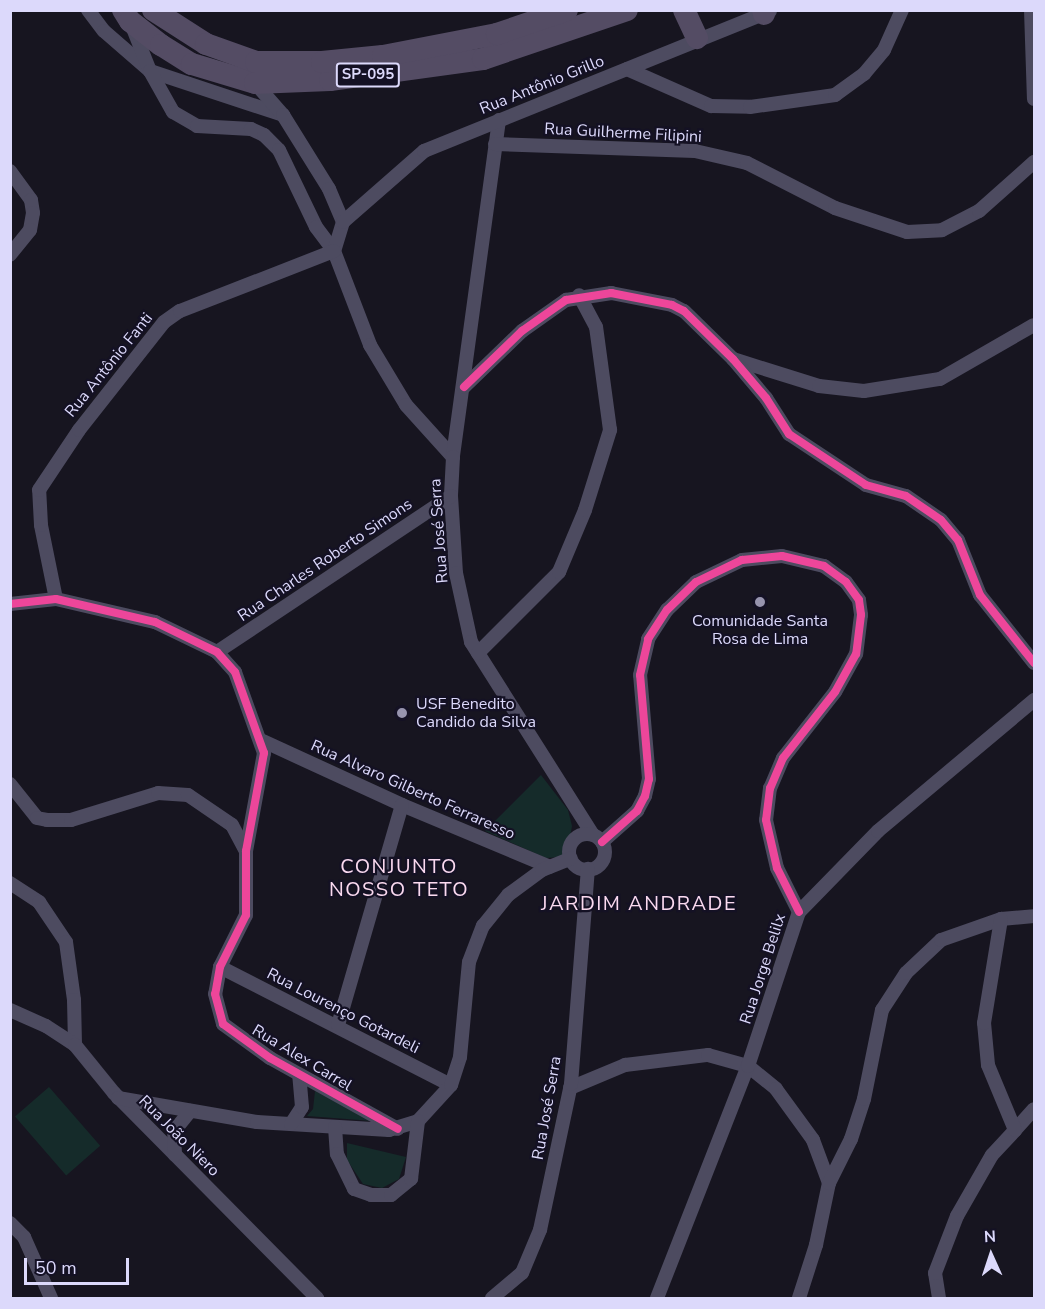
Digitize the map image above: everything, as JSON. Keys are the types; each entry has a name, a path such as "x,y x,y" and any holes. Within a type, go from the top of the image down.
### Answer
{"main road":[{"name":"SP-095","path":"153,10 206,44 256,62 322,62 384,56 497,34 567,10"},
{"name":"SP-095","path":"127,16 192,63 255,83 330,80 483,59 627,10"},
{"path":"684,10 697,38"}],"street":[{"path":"88,10 104,31 150,71 283,115"},
{"path":"627,69 711,106 750,107 835,95 864,74 884,50 902,10"},
{"path":"1031,10 1034,95"},
{"name":"Rua Antônio Grillo","path":"343,222 424,151 627,69 697,38 766,12"},
{"path":"127,16 150,71 173,112 197,126 251,129 264,135 279,150 316,227 334,251 370,345 406,405 453,457"},
{"path":"255,83 283,115 329,189 343,222 334,251"},
{"name":"Rua José Serra","path":"499,120 453,457 451,496 456,573 471,642 597,838"},
{"name":"Rua Guilherme Filipini","path":"495,144 695,151 747,163 835,208 907,232 942,230 979,211 1035,162"},
{"path":"10,171 31,200 33,213 30,231 10,255"},
{"name":"Rua Antônio Fanti","path":"56,600 38,506 39,490 79,430 164,322 180,311 334,251"},
{"path":"464,387 522,331 566,300 579,295 611,293 672,305 684,311 733,359 766,398 789,434 866,485 906,496 940,520 958,540 980,594 1035,663"},
{"path":"478,653 559,572 585,510 610,430 596,327 579,295"},
{"path":"733,359 819,386 864,391 940,379 1035,325"},
{"name":"Rua Charles Roberto Simons","path":"217,652 451,496"},
{"path":"597,838 603,860 588,869 578,867 571,858 570,847 576,838 597,838 637,811 645,796 649,779 640,675 648,639 667,610 696,582 742,560 782,556 824,566 846,582 859,600 861,615 856,654 835,692 783,758 770,788 766,820 777,868 798,912"},
{"name":"Rua Alex Carrel","path":"10,604 56,600 155,622 217,652 235,672 263,741 256,811 246,851 246,915 220,967 215,994 223,1024 299,1076 398,1129"},
{"name":"Rua Jorge Belilx","path":"657,1299 748,1066 798,912 878,831 1035,700"},
{"name":"Rua Alvaro Gilberto Ferraresso","path":"263,741 402,805 550,867"},
{"path":"10,784 38,818 48,820 71,820 158,793 188,795 232,825 246,851"},
{"path":"338,1025 402,805"},
{"path":"118,1098 190,1111 291,1124 398,1129 418,1121 452,1084 460,1057 469,962 483,926 508,895 550,867 571,858"},
{"name":"Rua José Serra","path":"492,1299 522,1273 540,1230 570,1088 588,869"},
{"path":"10,883 39,902 66,942 74,1000 75,1045"},
{"path":"799,1299 816,1245 829,1183 851,1138 864,1099 882,1010 906,973 941,940 1001,920 1035,916"},
{"path":"1001,920 984,1023 988,1065 1014,1130"},
{"name":"Rua Lourenço Gotardeli","path":"220,967 452,1084"},
{"name":"Rua João Niero","path":"10,1010 75,1045 118,1098 317,1299"},
{"path":"570,1088 637,1064 708,1055 748,1066 776,1089 813,1140 829,1183"},
{"path":"291,1124 302,1107 299,1076"},
{"path":"939,1299 935,1272 957,1216 992,1155 1035,1109"},
{"path":"175,1155 174,1131 190,1111"},
{"path":"335,1127 340,1163 354,1189 371,1195 391,1195 411,1179 418,1121"},
{"path":"10,1223 24,1237 51,1299"}],"green space":[{"path":"541,775 568,810 572,826 568,849 560,857 546,858 485,831"},
{"path":"49,1087 100,1146 66,1175 15,1117"},
{"path":"315,1091 373,1121 307,1116 313,1109"},
{"path":"347,1143 406,1157 399,1179 382,1188 363,1184 347,1160"}],"cycle path":[{"path":"464,387 522,331 566,300 611,293 672,305 684,311 733,359 766,398 789,434 866,485 906,496 941,520 958,540 980,595 1034,663"},
{"path":"602,842 637,811 645,796 649,779 640,675 648,639 667,610 696,582 742,560 782,556 824,566 846,582 859,600 861,615 856,654 835,692 783,758 770,788 766,820 777,868 799,912"},
{"path":"10,604 56,599 155,622 217,652 235,672 264,753 246,851 246,915 220,967 215,994 223,1024 270,1058 398,1129"}],"place":[{"name":"Comunidade Santa Rosa de Lima","path":"760,602"},
{"name":"USF Benedito Candido da Silva","path":"402,713"}],"district":[{"name":"CONJUNTO NOSSO TETO","path":"399,878"},
{"name":"JARDIM ANDRADE","path":"639,903"}]}
